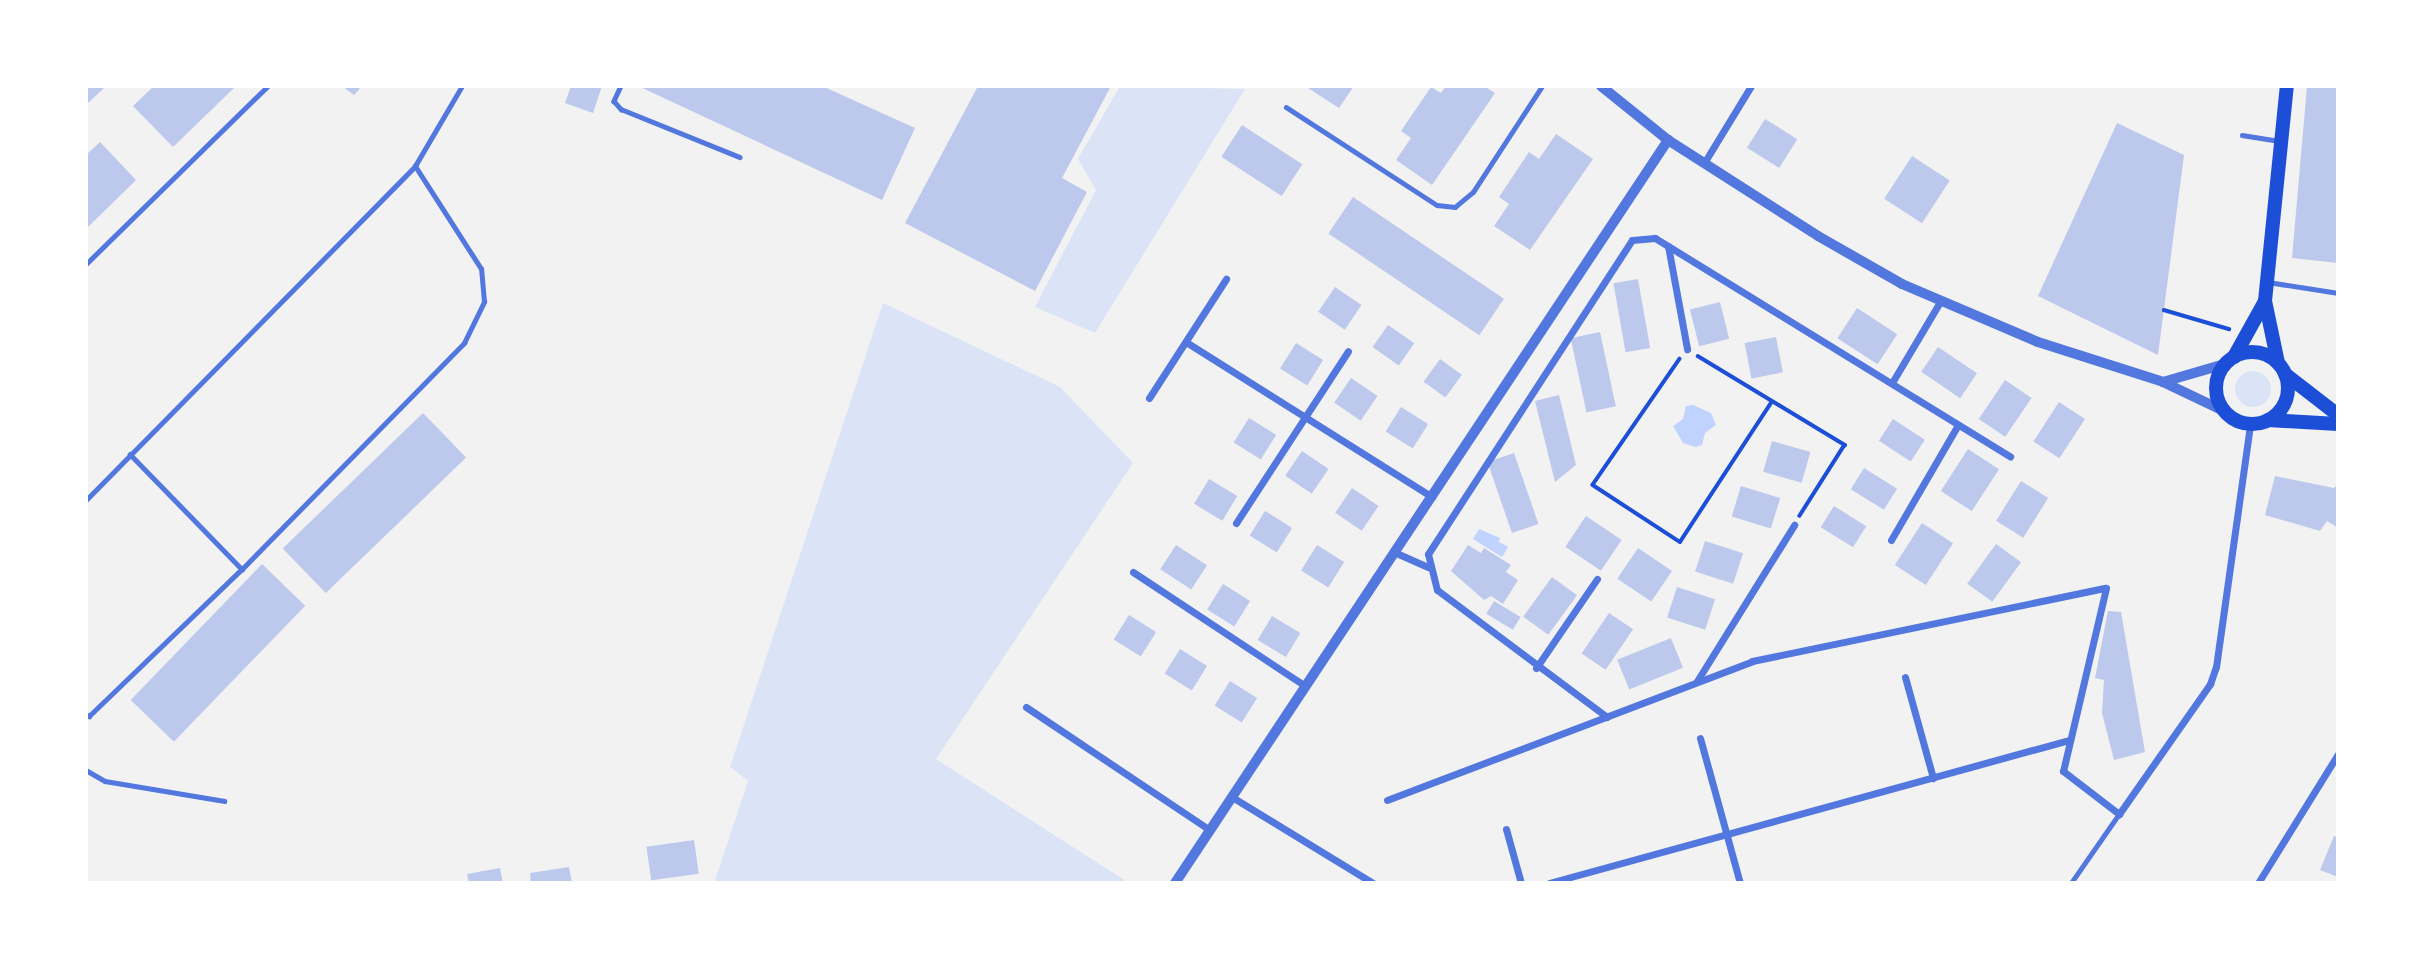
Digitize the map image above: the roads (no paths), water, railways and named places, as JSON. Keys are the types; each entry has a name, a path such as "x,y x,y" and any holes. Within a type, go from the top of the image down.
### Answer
{"main road":[{"path":"2268,420 2286,401 2265,301 2287,86"},
{"path":"2265,301 2229,361 2216,393 2224,411 2250,424 2268,420 2338,424"},
{"path":"2229,361 2257,352 2338,415"}],"street":[{"path":"1601,86 1668,140 1862,262 1940,302 2074,355 2163,382 2224,411"},
{"path":"1704,163 1751,86"},
{"path":"1175,883 1668,140"},
{"path":"1607,717 1536,668 1437,590 1428,567 1432,543 1626,246 1647,236 1668,246 2010,456"},
{"path":"1668,246 1687,349"},
{"path":"1149,398 1226,279"},
{"path":"1893,382 1940,302"},
{"path":"1186,342 1432,497"},
{"path":"1236,523 1348,351"},
{"path":"2163,382 2229,361"},
{"path":"1387,800 1752,661 2106,588 2063,771 2119,814 2203,695 2216,667 2250,424"},
{"path":"1891,540 1958,425"},
{"path":"1697,682 1794,525"},
{"path":"1394,552 1428,567"},
{"path":"1133,572 1305,687"},
{"path":"1536,668 1597,579"},
{"path":"1905,677 1933,778"},
{"path":"1026,707 1210,830"},
{"path":"1700,738 1740,883"},
{"path":"1549,883 2069,740"},
{"path":"2258,883 2338,754"},
{"path":"1232,797 1373,883"},
{"path":"1506,829 1521,883"}],"lane":[{"path":"86,264 268,86"},
{"path":"86,500 415,166 462,86"},
{"path":"621,86 614,101 621,109 740,157"},
{"path":"1286,107 1437,205 1455,207 1473,192 1542,86"},
{"path":"2242,135 2282,141"},
{"path":"86,714 89,716 242,569 464,343 484,302 481,269 415,166"},
{"path":"2267,282 2338,293"},
{"path":"130,454 242,569"},
{"path":"86,770 106,781 224,801"},
{"path":"2071,883 2119,814"}],"water":[{"path":"1693,405 1711,413 1716,425 1705,433 1702,445 1695,447 1683,443 1673,426 1683,419 1686,406"},
{"path":"1479,529 1500,538 1499,542 1508,547 1502,557 1473,539"}]}
